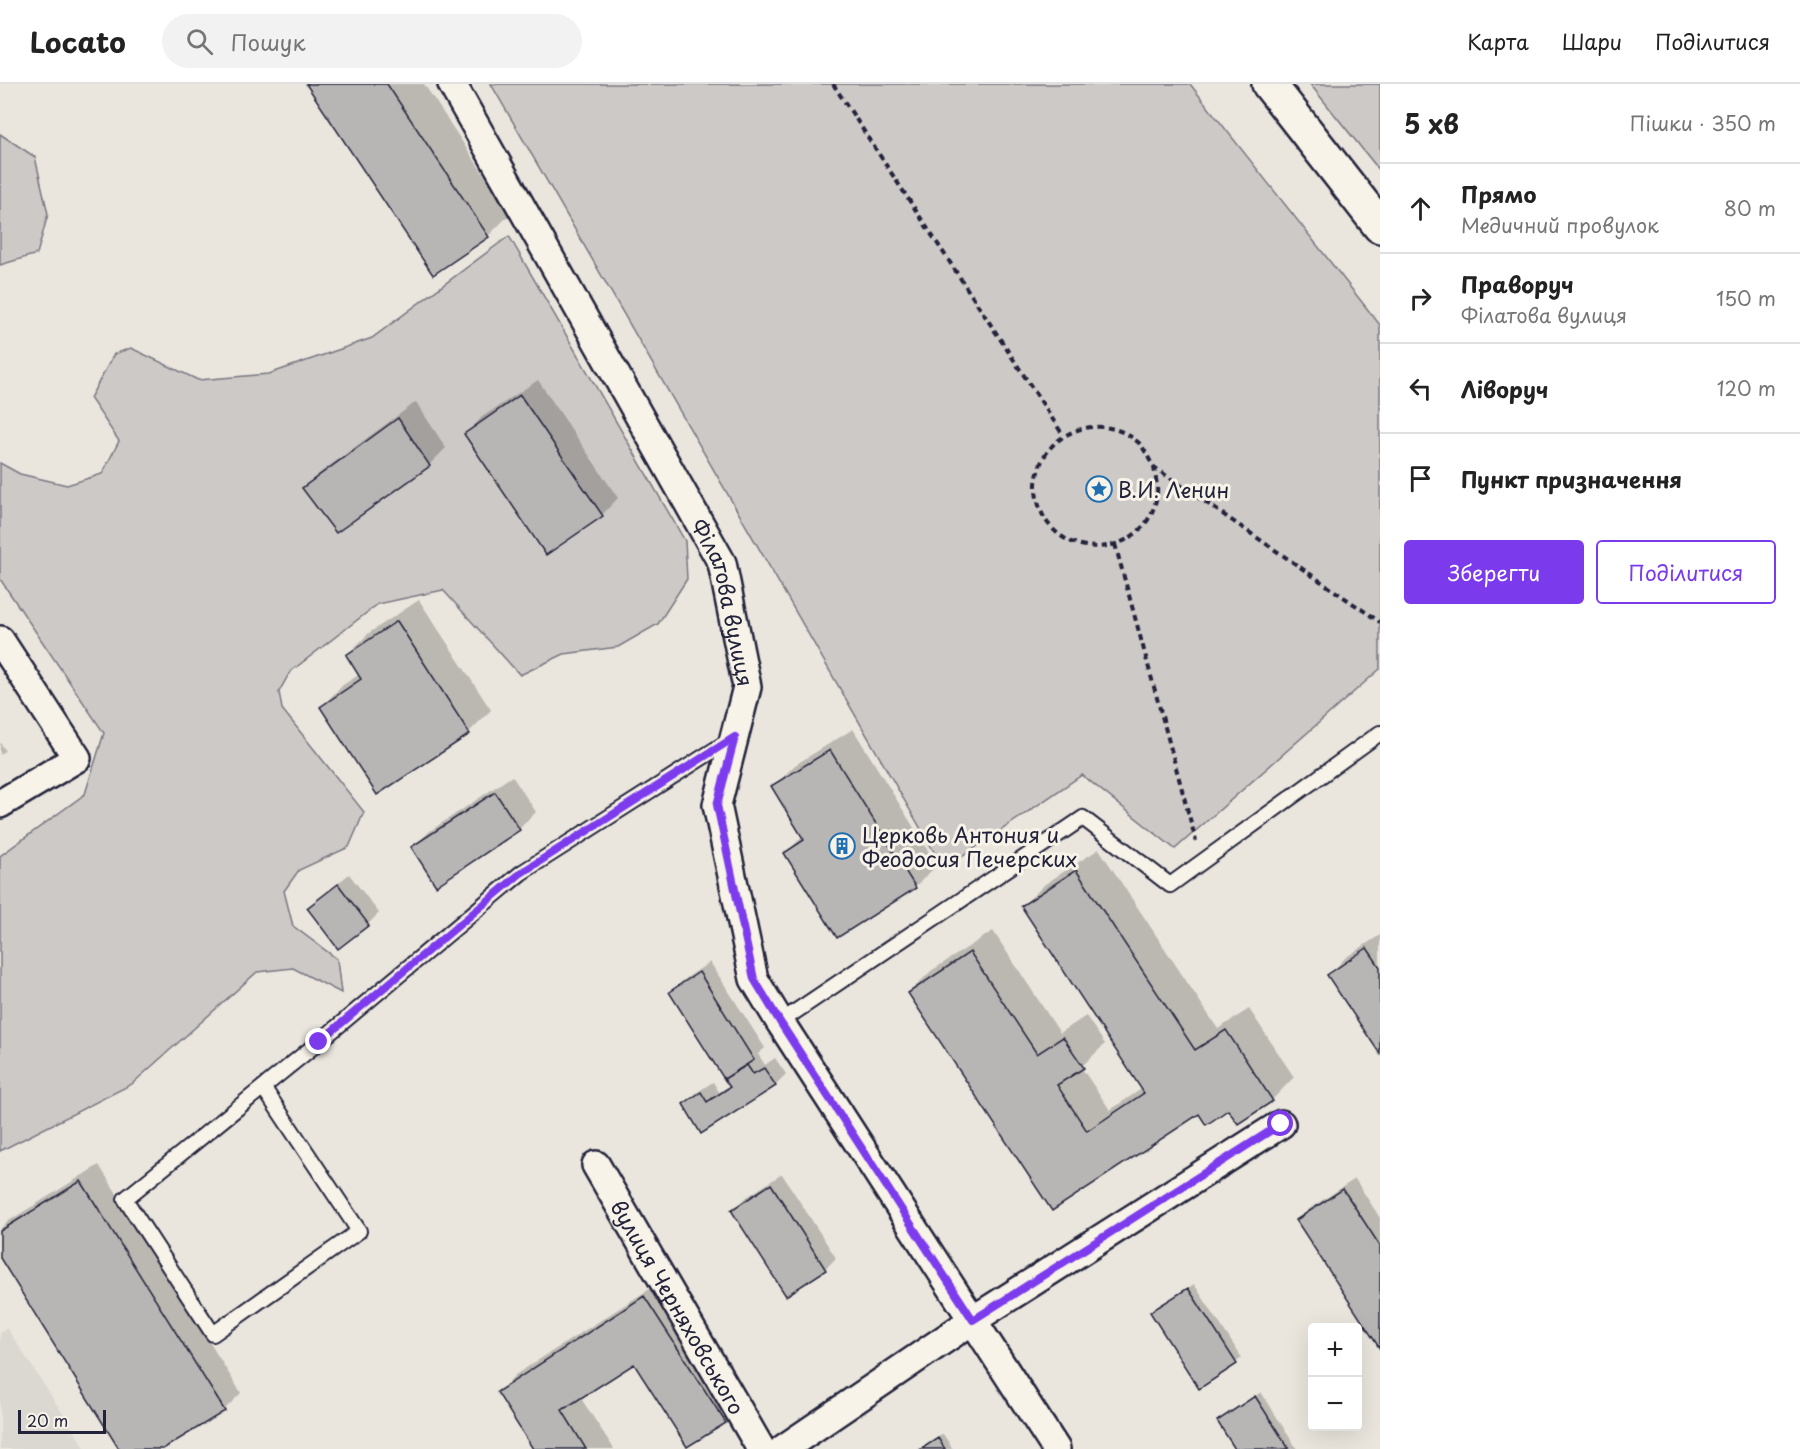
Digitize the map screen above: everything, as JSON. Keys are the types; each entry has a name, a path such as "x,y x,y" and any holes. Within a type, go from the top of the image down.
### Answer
{"main road":[{"path":"1269,84 1380,226"}],"street":[{"name":"Філатова вулиця","path":"452,84 723,563 747,687 717,805 754,979 1056,1449"},
{"path":"0,640 77,758 0,804"},
{"path":"783,1449 973,1320 1281,1124"},
{"name":"вулиця Черняховського","path":"596,1165 761,1449"}],"lane":[{"path":"780,1022 1083,818 1170,885 1380,733"},
{"path":"263,1087 359,1231 213,1334 125,1199 521,873 735,737"}],"path":[{"path":"832,84 1063,435"},
{"path":"1154,467 1157,494 1148,520 1128,539 1116,544 1103,548 1076,545 1053,530 1038,507 1035,480 1044,454 1063,435 1089,426 1116,429 1139,444 1154,467 1380,622"},
{"path":"1116,544 1202,862"}],"shaded area":[{"path":"491,84 1190,84 1380,325 1380,669 1175,849 1082,775 944,869"},
{"path":"1310,84 1380,84 1380,171"},
{"path":"0,134 35,157 48,214 37,254 0,265"},
{"path":"509,236 685,541 687,579 658,624 618,647 564,654 520,675 443,590 378,604 290,672 279,692 282,709 364,812 349,847 299,870 284,891 293,926 337,959 341,993 293,968 257,972 132,1084 0,1151 0,856 85,794 104,733 0,579 0,463 20,474 67,485 102,474 119,441 90,398 114,354 131,348 198,380 269,374 372,338"},
{"path":"7,1328 86,1449 0,1449 0,1333"}],"building":[{"path":"306,84 387,84 489,237 433,275"},
{"path":"520,395 603,516 546,555 464,434"},
{"path":"398,418 430,466 336,533 302,488"},
{"path":"397,621 470,734 377,795 320,707 361,679 346,655"},
{"name":"Церковь Антония и Феодосия Печерских","path":"830,750 916,888 837,938 784,853 804,840 771,786"},
{"path":"495,792 520,830 436,886 411,847"},
{"path":"1076,870 1195,1050 1226,1030 1273,1101 1238,1124 1228,1110 1206,1125 1199,1114 1052,1211 908,993 970,952 1037,1054 1063,1037 1084,1068 1057,1085 1087,1131 1144,1093 1021,906"},
{"path":"338,884 369,925 338,949 307,908"},
{"path":"1367,948 1380,967 1380,1054 1327,975"},
{"path":"699,972 754,1060 724,1079 669,992"},
{"path":"747,1065 753,1074 764,1068 776,1086 701,1134 683,1104 701,1092 707,1102 730,1087 724,1079"},
{"path":"81,1181 225,1411 163,1449 119,1449 0,1258 0,1231"},
{"path":"771,1184 826,1270 786,1296 731,1210"},
{"path":"1343,1189 1380,1246 1380,1349 1296,1220"},
{"path":"1188,1288 1237,1364 1199,1389 1150,1312"},
{"path":"644,1296 726,1423 687,1447 634,1364 562,1410 586,1449 533,1449 497,1392"},
{"path":"1255,1396 1289,1449 1235,1449 1217,1421"},
{"path":"938,1438 945,1449 921,1449"}],"place":[{"name":"В.И. Ленин","path":"1099,489"},
{"name":"Церковь Антония и Феодосия Печерских","path":"842,846"}],"route":[{"path":"319,1042 521,873 735,737 717,805 754,979 973,1320 1281,1124"}]}
